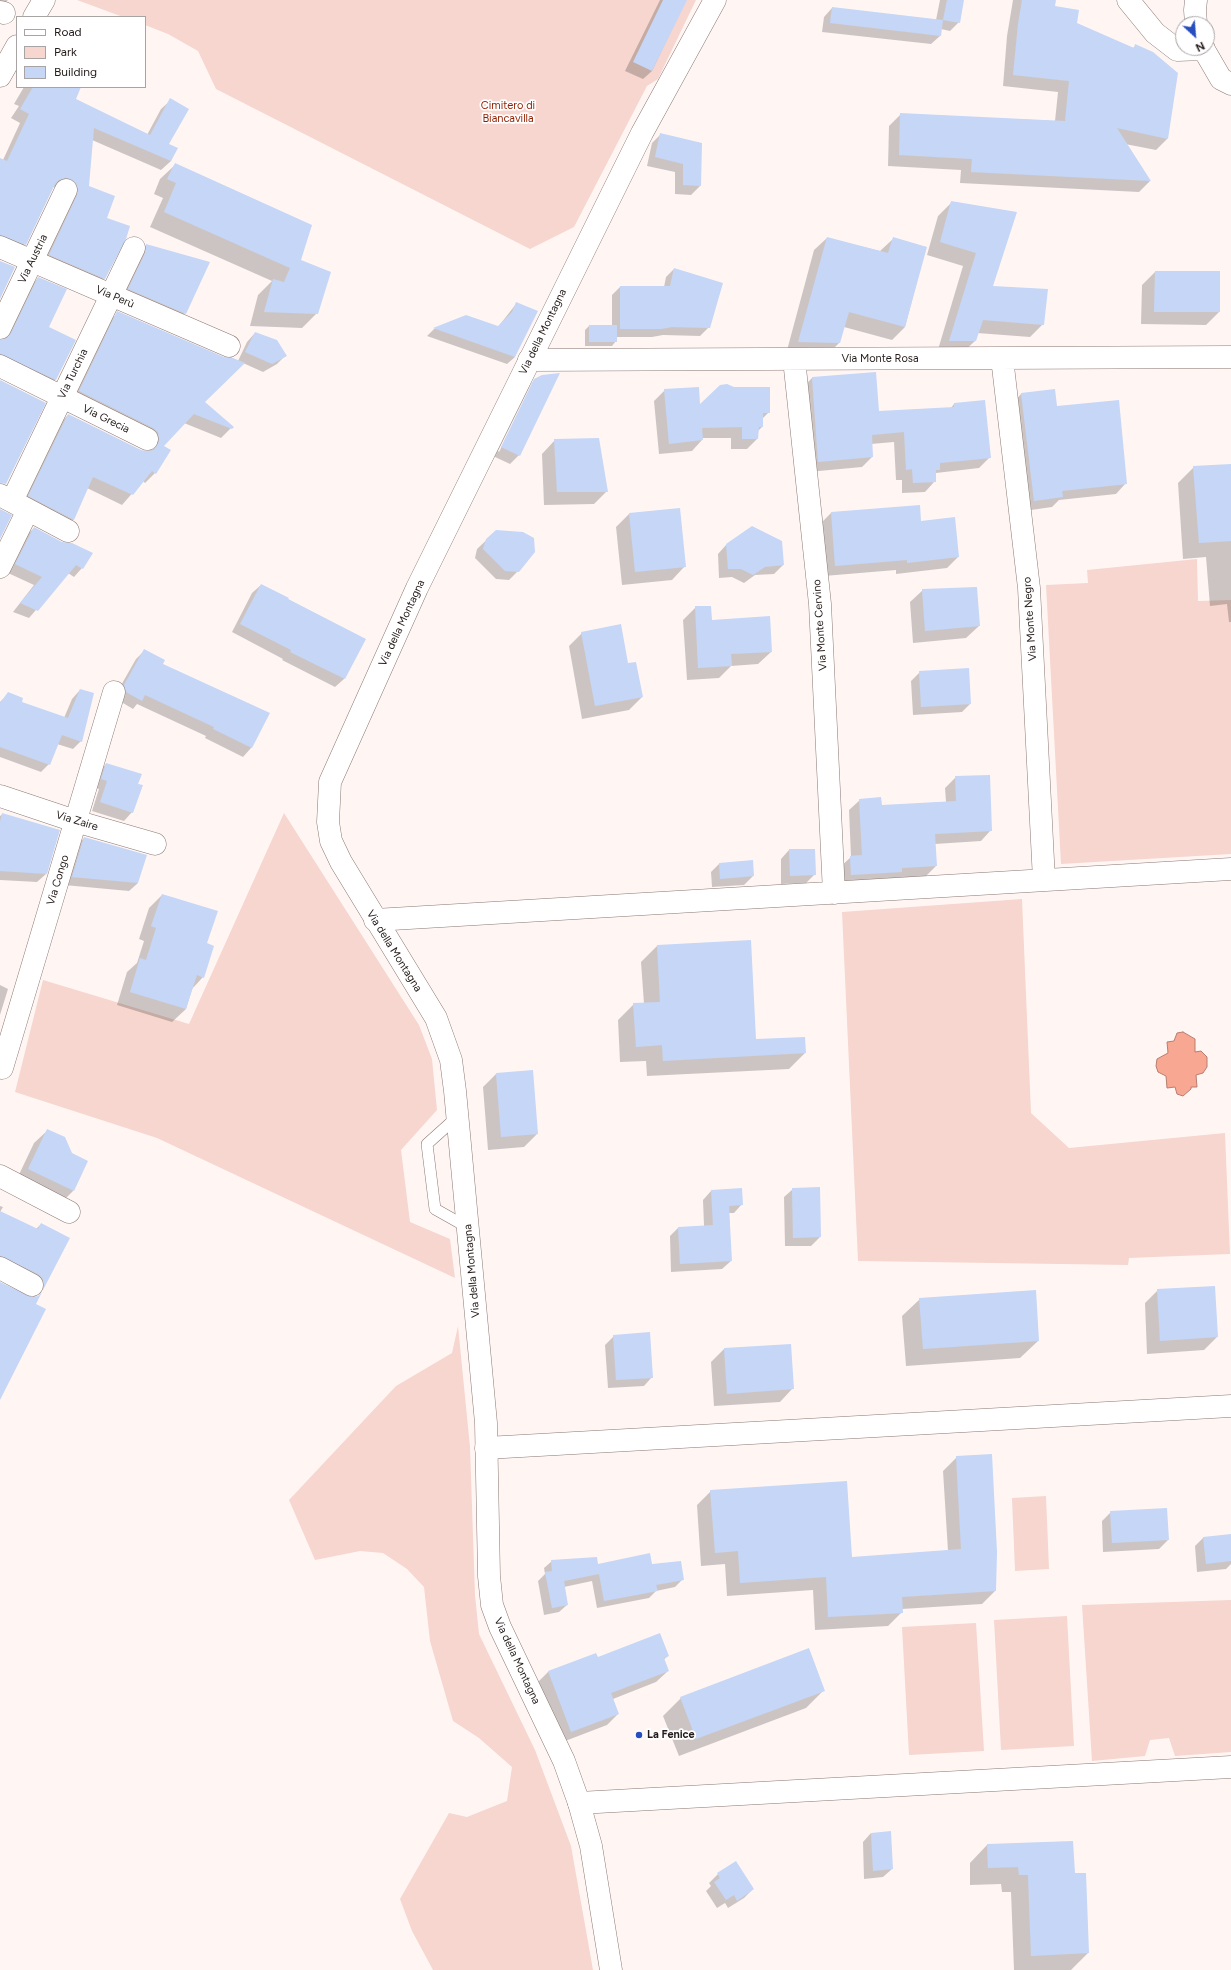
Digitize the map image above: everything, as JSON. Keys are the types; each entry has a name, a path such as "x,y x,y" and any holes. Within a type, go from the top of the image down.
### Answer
{"street":[{"path":"35,16 44,0"},
{"name":"Via della Montagna","path":"611,1970 591,1846 579,1802 564,1761 500,1627 492,1604 489,1576 486,1423 451,1060 436,1018 375,920 331,842 328,822 330,782 418,588 529,360 642,133 714,0"},
{"path":"1128,0 1154,34 1175,49"},
{"path":"1195,16 1196,0"},
{"path":"0,76 16,48"},
{"path":"1208,56 1221,79 1231,84"},
{"name":"Via Austria","path":"0,328 66,190"},
{"name":"Via Perù","path":"0,247 229,346"},
{"name":"Via Turchia","path":"0,567 13,502 134,248"},
{"name":"Via Monte Rosa","path":"529,360 1231,357"},
{"name":"Via Monte Negro","path":"1002,358 1029,588 1044,880"},
{"name":"Via Monte Cervino","path":"794,359 820,604 834,893"},
{"name":"Via Grecia","path":"0,366 148,439"},
{"path":"13,502 68,531"},
{"name":"Via Congo","path":"2,1068 114,692"},
{"name":"Via Zaire","path":"0,796 75,821 155,844"},
{"path":"375,920 1231,869"},
{"path":"0,1176 69,1212"},
{"path":"0,1268 32,1285"},
{"path":"486,1448 1231,1406"},
{"path":"579,1802 1231,1767"}],"lane":[{"path":"457,1117 427,1144 434,1209 468,1226"}],"green space":[{"name":"Cimitero di Biancavilla","path":"77,0 696,0 658,79 647,86 574,227 530,249 216,89 198,51 168,34 146,25 146,16 120,16"},
{"path":"1197,559 1198,601 1231,600 1231,854 1061,864 1046,585 1088,583 1087,570"},
{"path":"284,813 419,1025 432,1059 437,1110 401,1150 410,1222 450,1239 455,1278 157,1138 15,1092 43,980 189,1024"},
{"path":"1022,899 1031,1113 1069,1148 1225,1133 1230,1254 1129,1258 1128,1265 858,1261 842,912"},
{"path":"458,1326 470,1447 475,1595 479,1634 535,1750 571,1846 593,1970 433,1970 412,1931 400,1899 449,1813 467,1817 507,1801 512,1767 479,1738 453,1721 430,1641 424,1587 407,1569 383,1553 360,1551 315,1560 289,1500 396,1386 452,1353"},
{"path":"1046,1496 1049,1569 1015,1571 1012,1498"},
{"path":"1231,1600 1231,1752 1175,1756 1169,1738 1150,1740 1145,1756 1092,1761 1082,1605"},
{"path":"1067,1616 1074,1746 1001,1750 994,1620"},
{"path":"976,1623 984,1751 909,1755 902,1627"}],"shaded area":[{"path":"1183,1032 1195,1039 1195,1052 1201,1051 1207,1057 1207,1067 1203,1073 1196,1075 1197,1087 1191,1087 1191,1089 1183,1096 1177,1094 1175,1087 1167,1088 1166,1076 1158,1072 1156,1066 1157,1059 1168,1053 1167,1042 1174,1041 1177,1033"}],"building":[{"path":"663,0 687,0 652,71 633,62"},
{"path":"947,0 964,0 960,23 943,20"},
{"path":"1022,0 1056,0 1055,6 1079,10 1077,23 1134,48 1135,44 1153,52 1178,73 1168,139 1117,128 1151,181 971,172 972,159 899,155 900,113 1065,121 1069,81 1013,75"},
{"path":"832,7 943,20 941,36 830,23"},
{"path":"32,88 81,88 76,99 150,135 170,98 189,109 169,144 178,148 171,161 94,128 89,186 115,196 107,218 130,226 126,239 105,279 49,255 77,195 78,189 76,183 71,179 65,178 59,180 55,184 26,245 0,235 0,158 7,161 29,114 20,109"},
{"path":"660,133 702,143 701,186 683,185 683,164 655,157"},
{"path":"175,163 312,225 301,260 331,272 318,314 264,312 273,279 284,282 290,268 164,212 176,183 167,179"},
{"path":"951,201 1017,212 993,286 1048,289 1044,325 983,320 976,341 949,341 976,253 940,242"},
{"path":"827,237 888,253 893,237 927,247 905,327 849,312 840,343 798,342"},
{"path":"146,244 210,262 186,314 128,289 145,253"},
{"path":"0,261 15,267 0,299"},
{"path":"674,268 723,283 710,328 672,327 661,329 620,329 620,286 670,286"},
{"path":"1155,271 1220,271 1220,312 1154,312"},
{"path":"38,277 67,289 49,327 76,340 56,380 0,354 0,340 7,338 11,333"},
{"path":"516,302 538,311 515,357 433,328 466,315 498,326 512,312"},
{"path":"117,311 224,357 233,358 245,363 205,402 234,427 232,429 194,414 164,446 171,450 156,474 152,471 133,495 93,477 74,520 28,496 68,414 141,450 154,450 158,444 158,432 153,428 79,391"},
{"path":"589,325 617,325 617,342 589,342"},
{"path":"255,332 277,340 287,356 272,364 245,352"},
{"path":"876,372 879,411 954,407 954,403 985,400 991,458 940,463 940,470 936,470 936,482 913,483 912,469 906,470 904,432 872,435 873,457 818,462 812,377"},
{"path":"560,373 520,456 501,447 534,379 542,375"},
{"path":"0,380 46,403 6,484 0,483"},
{"path":"727,384 734,387 770,387 770,413 763,413 763,427 759,427 758,439 742,439 742,427 702,428 703,440 669,444 664,389 699,387 700,404 720,385"},
{"path":"1055,389 1057,406 1119,400 1127,484 1062,491 1063,497 1034,501 1021,393"},
{"path":"599,438 608,492 557,492 554,439"},
{"path":"1231,464 1231,541 1199,543 1193,466"},
{"path":"920,505 921,521 955,517 959,557 907,563 907,560 835,566 831,512"},
{"path":"680,508 686,567 635,572 629,513"},
{"path":"0,509 12,515 0,539"},
{"path":"752,526 782,541 784,565 765,567 753,575 741,569 728,569 726,544"},
{"path":"34,527 62,542 72,543 93,553 83,569 76,565 38,611 20,603 42,577 15,564"},
{"path":"496,530 523,532 534,538 535,552 519,572 505,571 483,549 486,539"},
{"path":"261,584 366,639 345,679 290,652 291,650 240,624"},
{"path":"977,587 980,626 925,631 922,589"},
{"path":"695,606 711,606 712,620 770,616 772,652 731,654 732,666 698,668"},
{"path":"621,624 628,663 636,662 643,697 595,706 581,632"},
{"path":"144,649 165,660 163,664 270,713 252,748 213,729 214,727 145,695 142,701 126,692 124,685"},
{"path":"969,668 971,704 921,707 919,671"},
{"path":"80,689 94,693 82,742 62,735 50,765 0,747 0,703 8,692 23,698 22,702 68,718"},
{"path":"106,763 142,774 138,784 143,785 133,813 100,802 107,781 101,779"},
{"path":"990,775 992,831 935,834 937,866 902,868 902,872 851,875 850,856 862,855 859,799 881,797 882,805 956,801 955,776"},
{"path":"2,813 60,830 47,874 0,871 0,822"},
{"path":"84,837 147,855 138,883 72,877"},
{"path":"789,849 815,849 816,875 790,876"},
{"path":"753,860 754,876 720,879 719,863"},
{"path":"162,894 218,911 207,943 214,946 204,978 197,975 186,1009 130,992 140,958 146,960 156,928 151,926"},
{"path":"751,940 756,1039 805,1037 806,1053 663,1061 662,1045 636,1047 633,1003 660,1002 657,945"},
{"path":"533,1070 538,1134 501,1137 496,1073"},
{"path":"47,1129 65,1137 72,1153 88,1161 74,1191 28,1169"},
{"path":"820,1187 821,1237 793,1238 792,1188"},
{"path":"742,1188 743,1205 729,1206 732,1261 680,1264 678,1227 713,1225 711,1190"},
{"path":"0,1211 38,1229 41,1223 70,1238 43,1290 43,1279 38,1274 0,1256"},
{"path":"0,1282 32,1297 38,1296 42,1292 36,1304 46,1309 0,1400"},
{"path":"1215,1286 1218,1337 1160,1341 1157,1289"},
{"path":"1036,1290 1039,1341 923,1349 919,1298"},
{"path":"650,1332 653,1378 616,1380 613,1335"},
{"path":"791,1344 794,1389 727,1394 724,1348"},
{"path":"992,1454 997,1552 996,1591 902,1597 903,1613 828,1617 826,1577 740,1583 738,1551 715,1553 710,1490 847,1481 852,1557 961,1549 956,1456"},
{"path":"1167,1508 1169,1540 1112,1543 1110,1511"},
{"path":"1231,1534 1231,1561 1206,1564 1203,1537"},
{"path":"650,1553 652,1564 681,1561 684,1580 656,1585 658,1591 604,1601 599,1574 564,1581 568,1605 552,1608 545,1572 552,1571 551,1560 597,1557 598,1564"},
{"path":"660,1633 669,1656 664,1658 669,1671 611,1693 619,1714 571,1732 548,1671 596,1653 598,1657"},
{"path":"809,1648 825,1691 696,1739 680,1697"},
{"path":"891,1831 893,1869 873,1871 871,1833"},
{"path":"1073,1841 1075,1873 1086,1873 1089,1953 1031,1956 1028,1875 1019,1875 1018,1867 988,1868 987,1844"},
{"path":"736,1861 754,1889 737,1901 734,1895 726,1900 714,1882 720,1878 717,1873"}],"place":[{"name":"La Fenice","path":"639,1735"}]}
